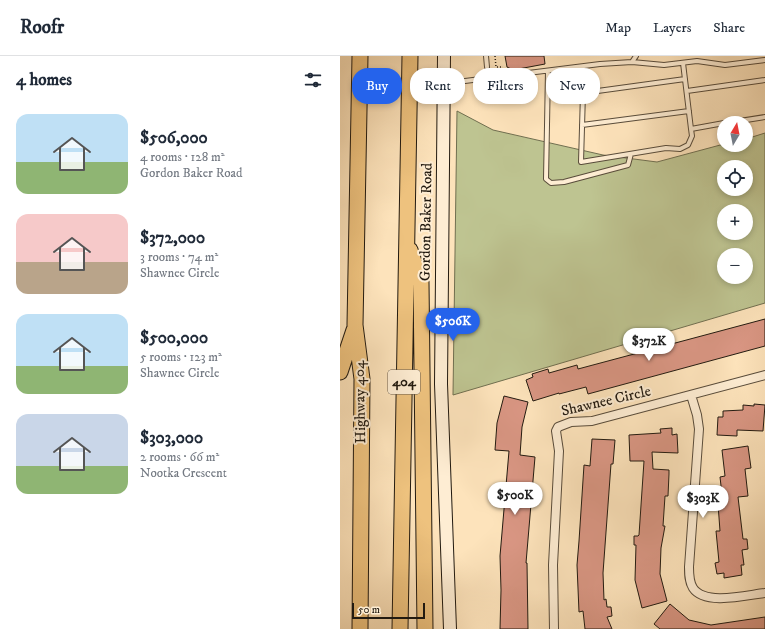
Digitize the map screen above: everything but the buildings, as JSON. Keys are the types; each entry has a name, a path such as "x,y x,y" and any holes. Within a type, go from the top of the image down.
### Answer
{"highway":[{"name":"Highway 404","path":"360,56 355,325 362,379 360,629"},
{"name":"404","path":"400,629 410,56"},
{"path":"407,240 421,282 425,629"},
{"path":"340,372 355,325"}],"street":[{"name":"Gordon Baker Road","path":"444,56 444,68"},
{"name":"Gordon Baker Road","path":"444,104 441,384 450,629"},
{"name":"Shawnee Circle","path":"554,629 553,565 559,451 556,431 558,427 571,422 592,421 765,375"},
{"path":"690,395 697,416 699,429 689,567 690,583 692,588 701,596 711,598 726,598 765,593"}],"lane":[{"path":"486,56 487,67"},
{"path":"632,62 636,56"},
{"path":"569,68 632,62 664,65 697,61 725,65 765,60"},
{"path":"683,62 692,136 688,145 680,149 666,148 581,162 583,93 685,79"},
{"path":"465,81 546,70"},
{"path":"687,91 765,80"},
{"path":"547,104 546,179 551,183 564,182 628,165 631,154"},
{"path":"582,125 689,111"},
{"path":"753,119 765,117"},
{"path":"691,129 717,125"}],"path":[{"path":"495,56 496,67 503,67"}],"green space":[{"path":"457,111 493,130 603,155 657,162 717,146 717,152 753,152 753,137 765,133 765,303 453,395"}]}
